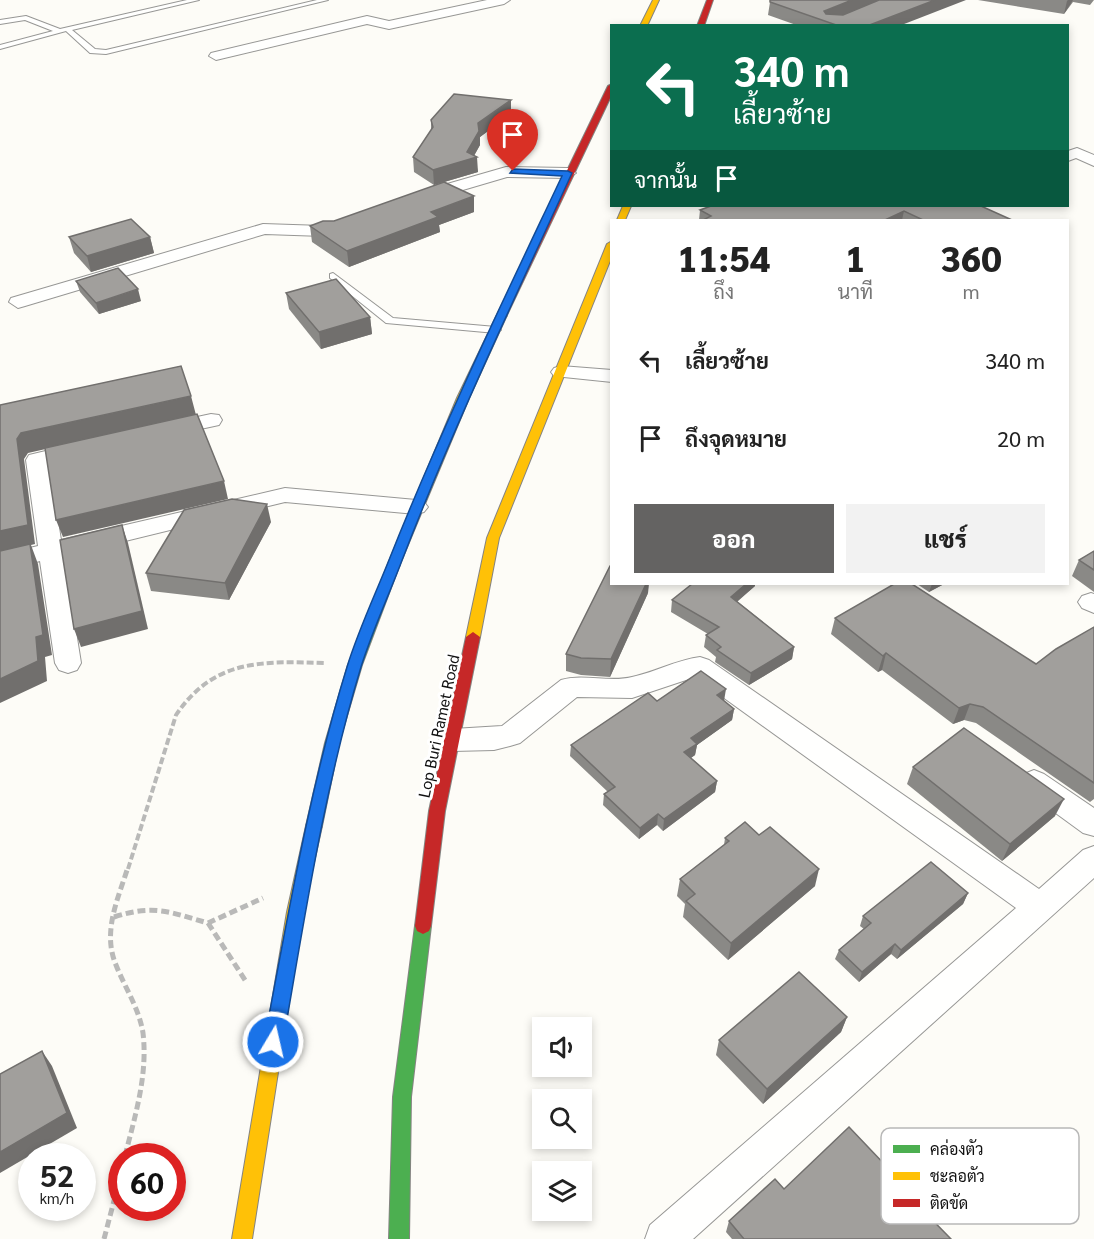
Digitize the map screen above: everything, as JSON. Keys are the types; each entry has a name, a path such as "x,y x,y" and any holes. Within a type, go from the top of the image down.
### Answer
{"main road":[{"path":"644,24 656,0"},
{"path":"701,24 710,0"},
{"path":"242,1239 302,880 332,743 355,664 416,507 568,173 610,90"},
{"name":"Lop Buri Ramet Road","path":"399,1239 402,1097 437,811 493,538 561,372 605,282 610,255"}],"street":[{"path":"216,56 367,20 389,24 504,0"},
{"path":"1069,156 1077,153 1094,161"},
{"path":"401,205 506,171 568,173"},
{"path":"18,302 263,229 323,232 357,222"},
{"path":"561,372 610,376"},
{"path":"142,436 211,420"},
{"path":"68,663 37,460 95,446"},
{"path":"0,563 285,495 416,507"},
{"path":"453,740 494,739 510,735 571,687 632,688 683,669 700,667 1040,907"},
{"path":"1011,766 1094,824"},
{"path":"664,1239 1094,859"}],"lane":[{"path":"0,47 196,0"},
{"path":"0,22 26,18 64,30 93,51 106,52 325,0"},
{"path":"333,276 390,321 496,330"}],"path":[{"path":"128,1143 139,1101 142,1036 135,1003 109,951 110,925 172,728 189,694 208,679 244,666 287,662 355,664"},
{"path":"114,917 139,909 160,909 208,923 302,880"},
{"path":"208,923 240,975 277,1020"},
{"path":"104,1239 109,1221"}],"building":[{"path":"770,0 852,0 824,11 826,14 843,15 879,0 935,0 872,24 833,24 770,2"},
{"path":"454,94 511,100 478,123 479,131 467,152 477,157 433,170 413,157 433,127 431,120"},
{"path":"444,182 474,196 431,212 438,217 347,251 310,226 323,221 334,221"},
{"path":"708,207 983,207 1010,219 921,219 904,211 887,219 705,219 711,216 700,210"},
{"path":"131,219 150,237 87,256 69,237"},
{"path":"118,268 138,289 96,303 76,281"},
{"path":"336,279 370,317 319,332 286,293"},
{"path":"181,366 191,396 21,433 17,439 28,525 0,531 0,405"},
{"path":"197,414 224,481 56,520 45,448"},
{"path":"232,499 267,504 225,583 146,573 184,510"},
{"path":"122,525 142,611 74,629 60,540"},
{"path":"30,544 43,635 36,637 38,661 0,679 0,551"},
{"path":"1094,551 1094,570 1079,560"},
{"path":"610,566 610,585 646,585 611,659 581,658 566,654"},
{"path":"691,585 745,585 731,597 794,647 751,673 717,650 721,647 706,635 719,627 672,600"},
{"path":"892,585 914,585 1036,664 1056,649 1094,627 1094,783 983,707 970,704 959,708 886,653 883,656 835,618"},
{"path":"701,671 726,689 717,695 734,709 691,738 697,744 684,752 717,781 664,819 658,814 640,828 604,794 615,787 571,745 648,693 657,701"},
{"path":"964,728 1064,799 1010,844 913,767"},
{"path":"745,822 759,835 770,827 819,869 731,943 686,901 695,894 680,879 729,841 725,838"},
{"path":"931,862 968,893 901,950 895,944 862,972 839,950 871,923 863,916"},
{"path":"799,972 847,1017 767,1089 719,1040"},
{"path":"42,1051 67,1113 0,1152 0,1074"},
{"path":"849,1127 881,1161 881,1224 936,1224 951,1239 744,1239 729,1221 775,1179 784,1189"}],"traffic: fast":[{"path":"314,826 332,743 355,665 394,564"},
{"path":"399,1239 402,1097 423,926"}],"traffic: slow":[{"path":"644,24 656,0"},
{"path":"621,219 627,207"},
{"path":"473,637 493,538 610,249"},
{"path":"394,564 463,398 502,315"},
{"path":"242,1239 295,912 314,826"}],"traffic: jam":[{"path":"701,24 710,0"},
{"path":"502,315 610,90"},
{"path":"423,926 437,811 473,637"}],"route":[{"path":"273,1042 295,912 309,846 332,743 355,664 416,507 463,398 568,173 513,171"}]}
